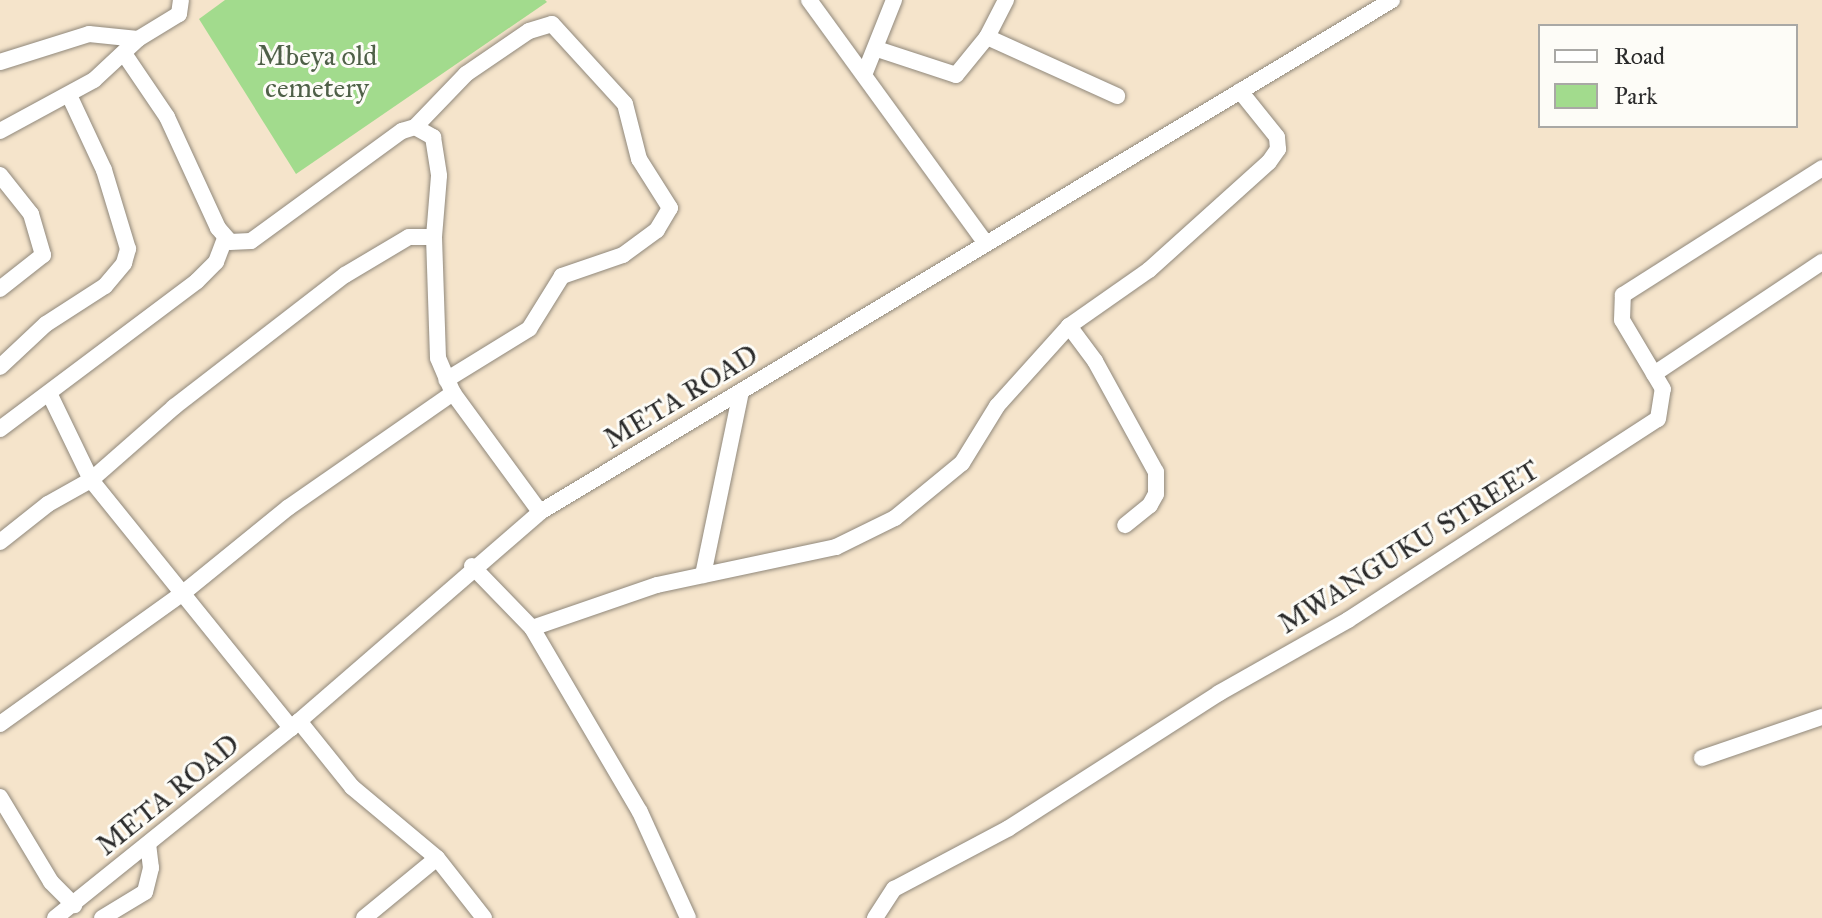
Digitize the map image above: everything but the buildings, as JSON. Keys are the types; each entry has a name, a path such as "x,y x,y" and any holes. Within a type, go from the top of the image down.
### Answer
{"street":[{"path":"0,131 69,95 125,55 138,39 179,14 181,0 188,0"},
{"path":"809,0 986,244"},
{"path":"864,75 877,49 894,0"},
{"path":"877,49 956,75 987,37 1006,0"},
{"name":"META ROAD","path":"68,912 295,725 472,566 540,512 1392,0"},
{"path":"0,724 183,593 253,534 529,329 562,276 623,255 657,230 670,208 639,159 625,104 552,24 529,31 466,74 415,127 402,131 251,241 225,238"},
{"path":"0,62 89,34 138,39"},
{"path":"987,37 1117,96"},
{"path":"0,429 50,395 197,281 216,262 225,238 167,117 125,55"},
{"path":"532,628 657,585 836,547 895,518 962,463 997,406 1069,326 1149,270 1269,162 1278,149 1277,137 1240,91"},
{"path":"0,367 46,324 105,286 124,263 124,225 69,95"},
{"path":"415,127 437,144 434,341 450,386 540,512"},
{"name":"MWANGUKU STREET","path":"875,918 894,889 1009,828 1219,693 1348,620 1658,419 1663,389 1622,320 1623,295 1822,168"},
{"path":"0,175 31,214 43,255 0,289"},
{"path":"0,542 48,504 91,480 174,407 345,275 409,237 434,237"},
{"path":"1654,374 1822,262"},
{"path":"1069,326 1095,361 1156,472 1156,494 1150,505 1125,525"},
{"path":"703,575 741,392"},
{"path":"50,395 91,480 183,593 352,787 437,858 484,918"},
{"path":"472,566 532,628 640,812 688,918"},
{"path":"1702,758 1822,717"},
{"path":"0,797 68,912"},
{"path":"102,918 145,892 151,868 148,845"},
{"path":"364,918 437,858"}],"green space":[{"name":"Mbeya old cemetery","path":"225,0 547,2 296,174 199,19"}]}
